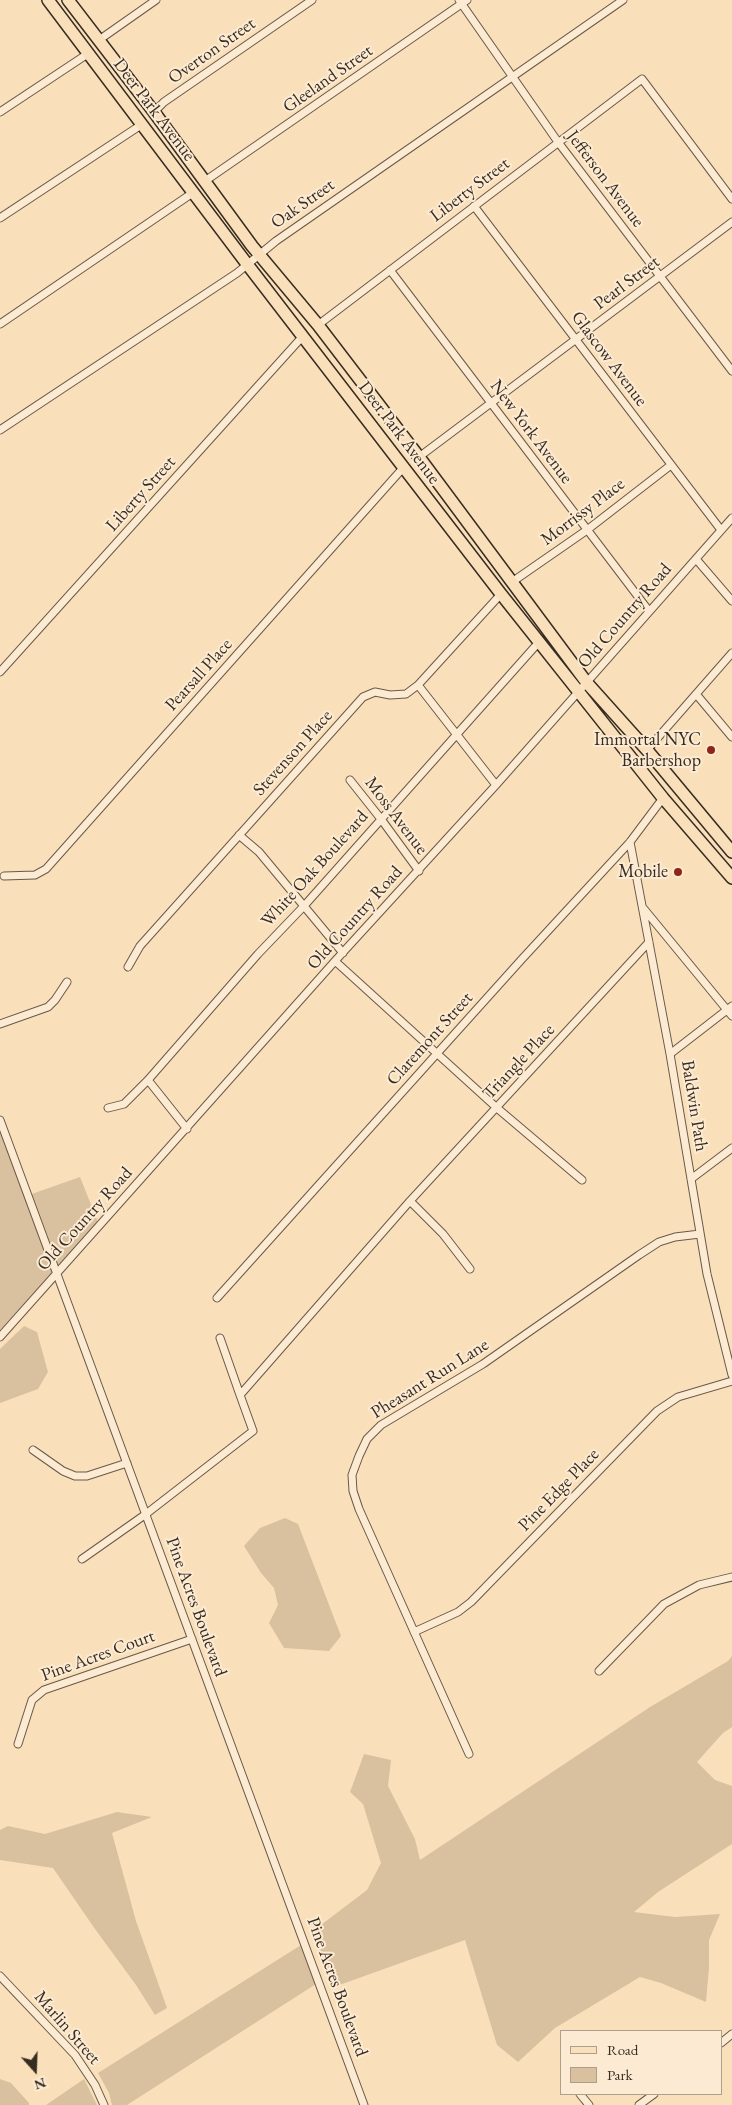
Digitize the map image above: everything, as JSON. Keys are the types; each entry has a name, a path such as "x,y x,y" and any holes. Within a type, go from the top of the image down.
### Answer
{"main road":[{"name":"Deer Park Avenue","path":"48,0 247,264 501,594 663,798 732,878"},
{"name":"Deer Park Avenue","path":"68,0 259,254 318,326 419,457 477,538 587,683 647,750 732,852"}],"street":[{"path":"99,40 156,0"},
{"name":"Overton Street","path":"154,112 164,102 312,0"},
{"name":"Oak Street","path":"0,430 237,273 259,254 623,0"},
{"name":"Jefferson Avenue","path":"463,1 558,142 732,371"},
{"name":"Gleeland Street","path":"205,181 463,1"},
{"path":"0,112 89,53"},
{"name":"Liberty Street","path":"318,326 642,79 732,199"},
{"path":"0,218 142,125"},
{"path":"0,324 194,192"},
{"name":"Glascow Avenue","path":"474,206 721,530"},
{"name":"Pearl Street","path":"419,457 732,222"},
{"name":"New York Avenue","path":"390,270 649,611"},
{"name":"Liberty Street","path":"0,672 303,336"},
{"name":"Morrissy Place","path":"512,582 586,530 670,465"},
{"name":"Pearsall Place","path":"4,876 34,875 46,869 403,468"},
{"name":"Old Country Road","path":"0,1337 335,961 496,786 732,518"},
{"path":"696,559 732,601"},
{"name":"Stevenson Place","path":"128,967 140,946 362,697 375,692 390,695 406,694 418,685 501,594"},
{"name":"White Oak Boulevard","path":"108,1108 124,1104 148,1080 258,954 304,906 539,642"},
{"path":"647,750 732,654"},
{"path":"418,685 457,733 496,786"},
{"path":"696,694 732,737"},
{"name":"Moss Avenue","path":"350,780 418,871"},
{"name":"Claremont Street","path":"217,1298 630,842 663,798"},
{"path":"239,835 259,852 343,953"},
{"name":"Baldwin Path","path":"630,842 644,908 707,1274 732,1375"},
{"path":"644,908 730,1011 670,1054"},
{"name":"Triangle Place","path":"240,1395 410,1201 649,942"},
{"path":"335,961 497,1108 582,1180"},
{"path":"0,1024 48,1007 67,982"},
{"path":"148,1080 187,1129"},
{"name":"Pine Acres Boulevard","path":"0,1120 58,1272 364,2105"},
{"path":"690,1179 731,1152"},
{"path":"410,1201 443,1234 470,1269"},
{"name":"Pheasant Run Lane","path":"469,1754 359,1509 353,1491 352,1474 367,1439 381,1425 483,1364 659,1242 675,1237 700,1234"},
{"path":"82,1559 146,1514 253,1431 220,1338"},
{"name":"Pine Edge Place","path":"414,1632 458,1612 472,1602 657,1411 678,1397 732,1381"},
{"path":"33,1450 63,1471 75,1476 88,1476 127,1463"},
{"path":"599,1671 664,1604 699,1586 732,1577"},
{"name":"Pine Acres Court","path":"18,1744 32,1700 44,1690 192,1638"},
{"name":"Marlin Street","path":"0,1976 75,2055 95,2085 104,2105"},
{"path":"722,2042 732,2034"},
{"path":"581,2095 589,2105"},
{"path":"639,2105 653,2095"}],"green space":[{"path":"0,1124 26,1196 80,1177 98,1222 0,1330"},
{"path":"24,1326 37,1332 48,1372 38,1389 0,1403 0,1349"},
{"path":"285,1518 298,1524 341,1636 329,1651 284,1648 269,1623 278,1605 274,1588 261,1573 244,1546 260,1528"},
{"path":"732,1656 732,1727 723,1733 697,1762 715,1780 732,1786 732,1844 658,1892 634,1912 675,1917 720,1914 709,1940 706,2002 661,1983 640,1977 555,2028 518,2062 497,2045 465,1940 331,1988 313,1931 367,1890 381,1863 363,1804 350,1792 364,1754 391,1760 388,1786 415,1839 420,1860 650,1707 728,1661"},
{"path":"117,1812 152,1817 112,1833 136,1921 167,2008 155,2015 53,1868 0,1860 0,1830 8,1826 45,1834"},
{"path":"301,1945 316,1984 127,2105 112,2105 109,2093 98,2073"},
{"path":"0,2079 11,2083 29,2105 0,2105"},
{"path":"84,2079 97,2105 46,2105"}],"place":[{"name":"Immortal NYC Barbershop","path":"711,750"},
{"name":"Mobile","path":"678,872"}]}
